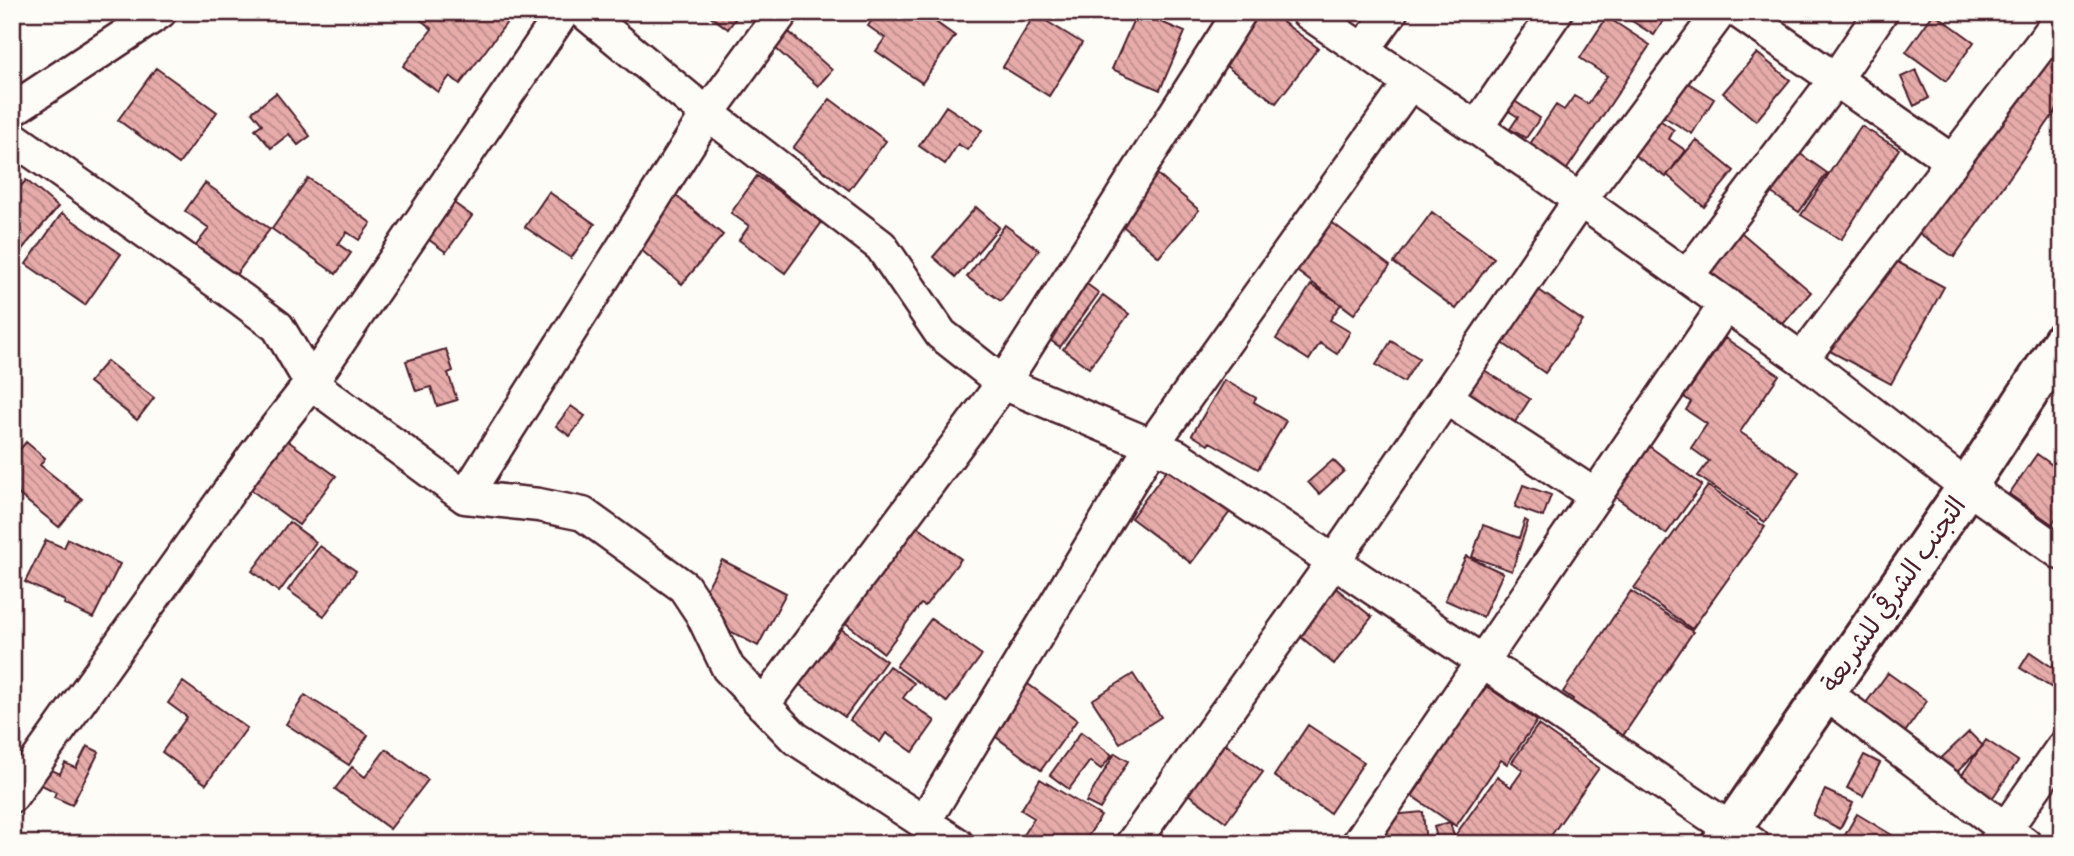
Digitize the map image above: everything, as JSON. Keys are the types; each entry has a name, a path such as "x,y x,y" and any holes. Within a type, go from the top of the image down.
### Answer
{"main road":[{"name":"التجنب الشرقي للشريعة","path":"1735,839 1825,693 1967,487 2062,342"}],"street":[{"path":"12,110 160,12"},
{"path":"12,796 257,452 311,383 564,12"},
{"path":"584,12 708,113 881,246 941,334 1003,383 1177,456 1483,662 1735,839"},
{"path":"465,496 708,113 782,12"},
{"path":"764,705 1003,383 1240,12"},
{"path":"1307,12 1687,276 1802,359 1967,487 2062,554"},
{"path":"1363,51 1391,12"},
{"path":"1476,128 1556,12"},
{"path":"1132,844 1334,561 1580,200 1720,12"},
{"path":"1739,12 1952,161"},
{"path":"1687,276 1835,80 1881,12"},
{"path":"1802,359 2062,17"},
{"path":"924,822 1152,445 1410,83"},
{"path":"12,137 278,327 311,383 465,496 539,505 583,514 684,587 702,614 728,668 795,738 957,844"},
{"path":"1358,844 1726,304"},
{"path":"1445,397 1596,496"},
{"path":"1825,693 2008,838 2062,748"}],"building":[{"path":"427,12 504,12 511,17 460,84 450,76 438,92 403,66 432,29 421,20"},
{"path":"705,12 740,12 728,29"},
{"path":"877,12 922,12 955,36 922,83 876,51 885,38 868,26"},
{"path":"1137,12 1185,32 1160,90 1112,69"},
{"path":"1248,12 1269,12 1318,48 1276,103 1214,57"},
{"path":"1618,12 1669,12 1654,35"},
{"path":"1934,13 1974,42 1946,81 1906,52"},
{"path":"1035,14 1082,43 1049,96 1003,67"},
{"path":"1607,17 1650,45 1565,172 1528,147 1556,105 1564,110 1574,96 1588,104 1607,76 1580,58"},
{"path":"789,32 832,70 818,86 775,48"},
{"path":"2039,34 2062,50 2062,102 1954,257 1907,225"},
{"path":"1757,53 1790,80 1756,121 1723,93"},
{"path":"156,68 217,112 179,164 118,120"},
{"path":"1916,70 1929,98 1914,106 1901,77"},
{"path":"1685,81 1714,99 1692,134 1663,116"},
{"path":"276,93 310,136 298,145 289,134 271,148 255,129 262,124 252,112"},
{"path":"1510,98 1540,118 1526,138 1510,129 1518,117 1504,108"},
{"path":"830,99 886,141 849,190 793,148"},
{"path":"946,106 982,130 967,150 958,144 945,164 919,146"},
{"path":"1651,114 1674,130 1669,139 1685,150 1666,177 1627,150"},
{"path":"1861,126 1899,149 1841,240 1801,215"},
{"path":"1696,140 1734,171 1704,207 1667,175"},
{"path":"1785,143 1827,173 1799,212 1757,183"},
{"path":"1143,162 1199,210 1159,257 1103,209"},
{"path":"757,176 822,222 785,273 739,240 749,226 731,213"},
{"path":"308,178 371,223 359,240 347,232 338,244 351,253 336,274 272,229"},
{"path":"26,180 58,207 18,254 12,249 12,197"},
{"path":"205,183 270,229 229,284 189,255 209,228 185,211"},
{"path":"429,185 472,216 446,252 403,221"},
{"path":"663,185 723,235 682,284 622,234"},
{"path":"549,192 595,224 571,258 525,227"},
{"path":"976,207 999,227 956,277 933,257"},
{"path":"1432,212 1494,258 1456,309 1394,263"},
{"path":"62,213 121,254 85,305 26,264"},
{"path":"1326,218 1390,266 1354,314 1290,266"},
{"path":"1729,222 1811,292 1776,332 1695,262"},
{"path":"1005,225 1039,250 1001,301 967,277"},
{"path":"1881,253 1944,287 1891,384 1828,350"},
{"path":"1069,271 1099,293 1060,347 1029,325"},
{"path":"1522,278 1583,321 1545,373 1484,330"},
{"path":"1311,285 1341,304 1330,320 1350,332 1337,354 1320,343 1309,360 1276,339"},
{"path":"1103,295 1129,314 1089,368 1063,349"},
{"path":"1725,338 1779,375 1740,432 1799,472 1765,522 1698,476 1709,461 1691,448 1707,424 1686,410 1691,402 1684,397"},
{"path":"1391,341 1419,358 1404,382 1376,365"},
{"path":"446,349 453,371 448,373 457,400 437,406 431,387 416,391 406,361"},
{"path":"1462,356 1530,399 1513,425 1445,382"},
{"path":"107,361 154,398 137,420 89,382"},
{"path":"1224,380 1256,398 1254,402 1286,421 1258,469 1192,435"},
{"path":"571,406 585,416 570,436 556,426"},
{"path":"277,433 336,476 299,525 240,482"},
{"path":"1642,441 1702,485 1666,534 1606,490"},
{"path":"26,442 45,458 40,465 82,499 59,527 12,489 12,459"},
{"path":"2037,454 2062,472 2062,510 2052,524 2009,494"},
{"path":"1333,460 1344,471 1319,494 1308,482"},
{"path":"1172,463 1233,508 1191,563 1131,518"},
{"path":"1523,485 1551,495 1543,517 1515,507"},
{"path":"1708,486 1765,527 1692,629 1634,588"},
{"path":"1525,520 1528,522 1512,571 1472,557 1483,525 1519,538"},
{"path":"289,522 316,542 279,592 252,571"},
{"path":"911,522 961,559 925,606 921,604 884,653 829,610"},
{"path":"68,539 120,564 93,618 25,582 46,540 64,548"},
{"path":"320,546 356,571 324,616 288,590"},
{"path":"1466,556 1503,573 1483,617 1445,600"},
{"path":"722,560 786,593 758,646 694,612"},
{"path":"1317,573 1372,617 1334,664 1279,619"},
{"path":"1631,591 1693,632 1620,740 1568,706 1573,699 1563,692"},
{"path":"820,614 886,661 845,717 779,670"},
{"path":"931,619 982,655 947,702 896,666"},
{"path":"2062,651 2062,694 2020,668 2030,652 2052,667"},
{"path":"889,666 914,683 903,698 935,721 913,752 886,733 880,742 850,720"},
{"path":"1888,673 1927,701 1903,735 1863,707"},
{"path":"1133,674 1161,717 1120,743 1092,700"},
{"path":"1017,676 1077,720 1041,770 981,726"},
{"path":"1476,679 1537,721 1507,764 1501,760 1456,826 1412,796 1424,779 1412,771"},
{"path":"183,682 247,728 206,784 162,752 187,717 168,703"},
{"path":"305,695 368,735 349,765 286,724"},
{"path":"1308,725 1364,762 1330,813 1274,776"},
{"path":"1538,725 1599,768 1545,844 1449,844 1497,777 1511,787 1523,770 1512,762"},
{"path":"1205,729 1263,772 1226,822 1168,779"},
{"path":"1081,732 1112,755 1101,769 1090,761 1069,789 1050,775"},
{"path":"1969,732 1983,746 1951,778 1936,763"},
{"path":"1986,740 2018,761 1989,803 1957,782"},
{"path":"87,746 99,752 72,805 54,797 56,792 34,781 42,765 60,774 65,763 76,768"},
{"path":"386,749 428,780 390,829 335,789 352,767 365,777"},
{"path":"1115,753 1128,761 1100,809 1086,802"},
{"path":"1864,755 1880,763 1863,796 1847,788"},
{"path":"1040,779 1101,816 1083,844 1030,844 1021,838 1034,818 1021,810"},
{"path":"1825,790 1853,803 1840,829 1813,815"},
{"path":"1423,812 1426,844 1382,844 1380,816"},
{"path":"1857,814 1892,835 1887,844 1840,844"},
{"path":"1450,822 1455,840 1439,844 1434,827"}]}
